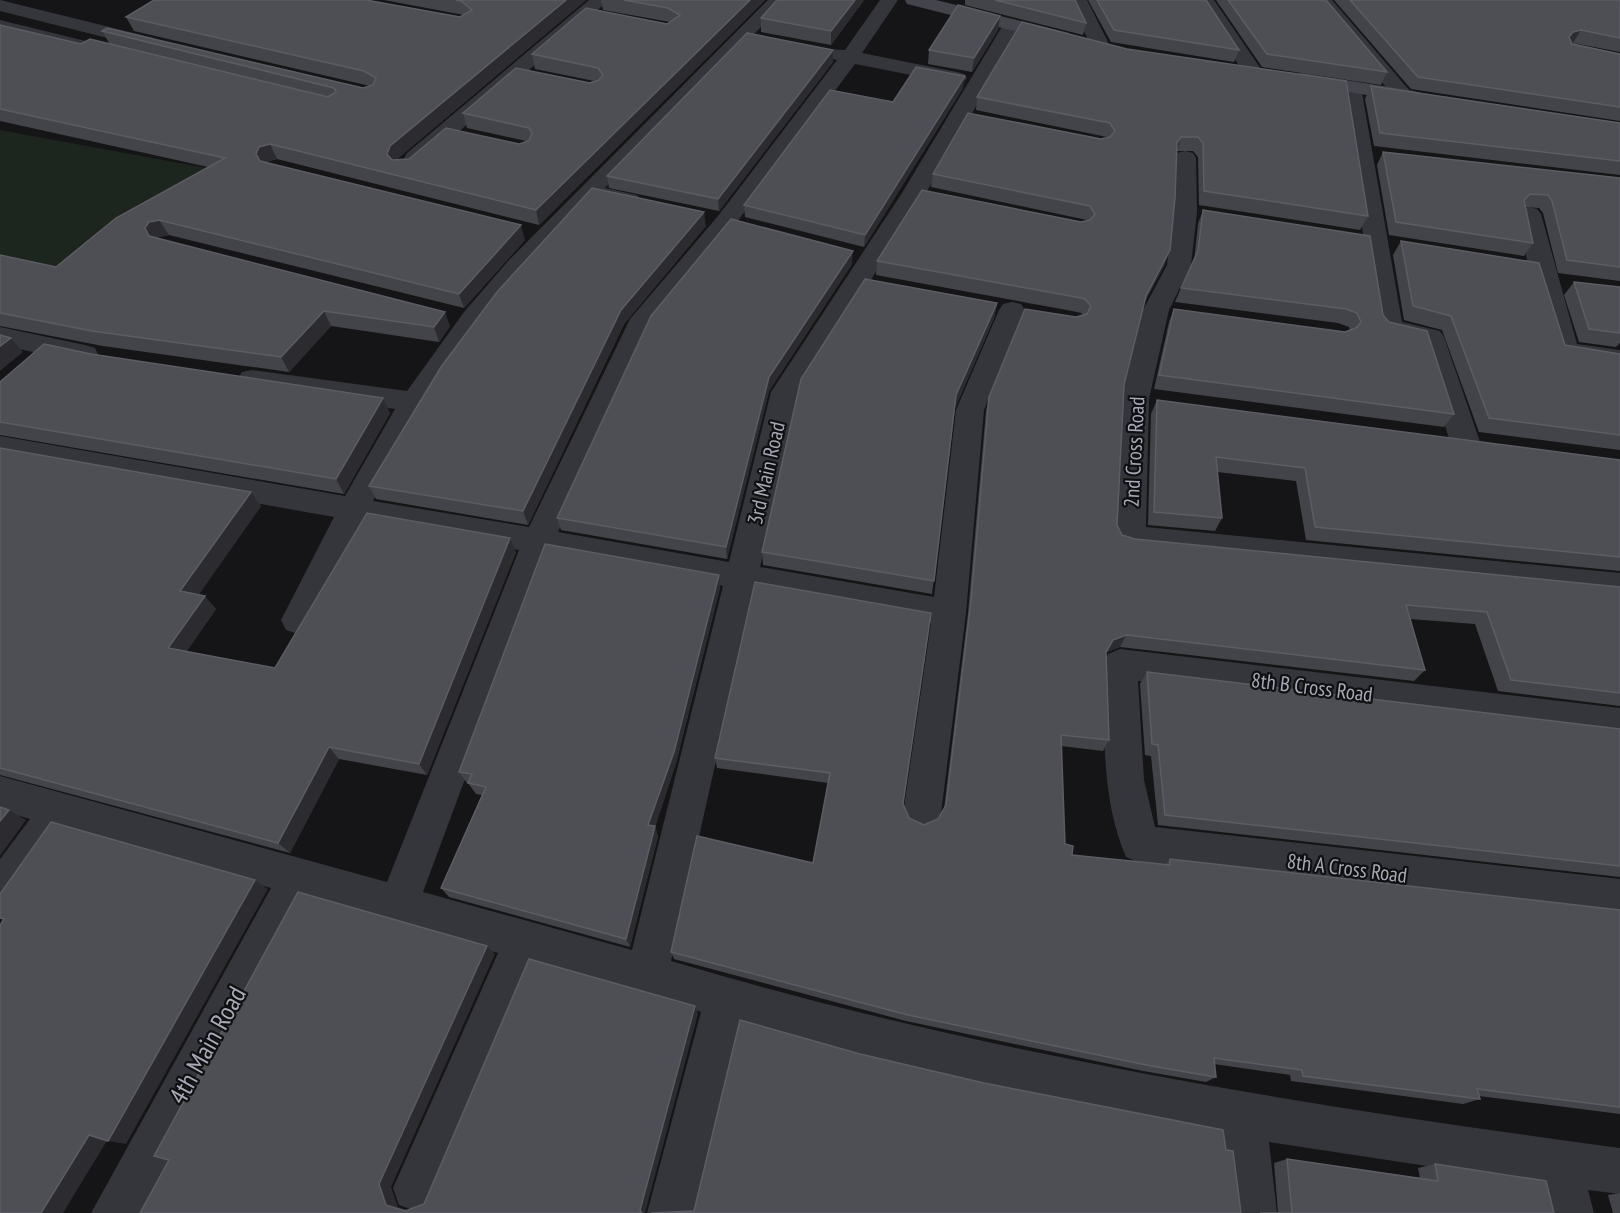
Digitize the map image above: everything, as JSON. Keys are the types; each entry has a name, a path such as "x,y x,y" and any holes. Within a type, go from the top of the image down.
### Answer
{"street":[{"path":"298,620 354,509 460,318 532,232 589,192 754,38 778,0"},
{"path":"399,905 538,541 639,324 726,222 850,57 889,0"},
{"path":"914,0 951,5 1013,25 1108,49"},
{"path":"1078,0 1108,49"},
{"path":"1205,0 1253,72"},
{"path":"1322,0 1403,95"},
{"path":"0,5 162,46"},
{"path":"405,167 584,14 603,9"},
{"name":"3rd Main Road","path":"647,975 785,392 914,193 958,116 981,83 1013,25"},
{"path":"808,49 981,83"},
{"path":"1230,68 1438,100"},
{"path":"515,73 537,77"},
{"path":"1351,87 1390,328 1431,337 1464,442"},
{"path":"958,116 981,120"},
{"path":"446,132 468,137"},
{"path":"1363,154 1386,157"},
{"name":"2nd Cross Road","path":"1185,158 1196,214 1179,265 1147,401 1130,538 1620,586"},
{"path":"589,192 646,204"},
{"path":"914,193 938,198"},
{"path":"1529,214 1543,275 1566,352 1620,359"},
{"path":"922,814 949,613 970,410 1011,310"},
{"path":"0,336 115,359"},
{"path":"25,368 49,347"},
{"path":"230,375 414,402"},
{"path":"0,447 949,613"},
{"name":"8th B Cross Road","path":"1125,780 1120,664 1620,723"},
{"name":"8th A Cross Road","path":"1125,780 1140,844 1620,899"},
{"path":"0,793 647,975 725,1000 989,1066 1243,1116 1620,1171"},
{"path":"0,892 59,810"},
{"name":"4th Main Road","path":"115,1213 299,877"},
{"path":"416,1188 524,942"},
{"path":"671,1213 725,1000"},
{"path":"1243,1116 1253,1213"},
{"path":"1557,1162 1570,1213"}],"lane":[{"path":"0,23 115,51"}],"shaded area":[{"path":"0,130 223,171 59,278 0,265"}],"building":[{"path":"154,0 366,0 460,17 472,10 461,1 456,0 566,0 390,146 387,154 392,160 409,159 446,128 519,144 529,141 532,133 529,128 463,113 516,68 590,83 599,80 603,75 598,68 532,54 586,8 667,24 680,15 668,8 624,0 750,0 536,210 270,144 259,147 256,154 260,161 521,225 459,294 159,220 149,222 145,228 149,236 445,312 434,327 324,311 281,357 92,331 0,313 0,255 56,267 116,218 225,158 0,109 0,25 81,44 90,39 328,97 336,92 334,88 102,31 107,28 363,88 373,85 376,78 364,71 126,17"},
{"path":"777,0 855,0 831,31 761,18"},
{"path":"995,0 1075,0 1086,23"},
{"path":"1097,0 1206,0 1239,50 1114,30"},
{"path":"1228,0 1326,0 1387,72 1267,54"},
{"path":"1350,0 1620,0 1620,38 1581,30 1573,32 1569,37 1572,44 1620,54 1620,107 1418,77"},
{"path":"958,5 1000,16 974,58 929,50"},
{"path":"1022,22 1127,49 1346,81 1368,216 1204,191 1203,143 1198,137 1181,137 1177,143 1170,250 1146,296 1124,385 1117,525 1122,535 1135,539 1620,587 1620,693 1511,680 1487,612 1406,605 1425,670 1126,635 1113,640 1106,652 1109,740 1061,735 1065,844 1073,846 1072,855 1170,865 1170,859 1620,910 1620,1107 1477,1089 1480,1099 1303,1076 1302,1070 1214,1058 1216,1077 1151,1066 908,1015 671,952 697,836 813,863 830,773 715,758 755,582 931,613 903,804 909,818 924,825 938,819 946,805 971,601 989,397 1025,309 1076,317 1087,314 1091,306 1085,299 1076,297 877,261 922,190 1081,222 1090,220 1095,214 1090,206 933,174 968,113 1101,139 1110,137 1115,131 1110,123 977,97"},
{"path":"747,33 833,50 718,199 607,176"},
{"path":"916,67 965,76 865,235 744,205 830,90 893,102"},
{"path":"1371,86 1620,123 1620,161 1380,133"},
{"path":"1383,152 1620,178 1620,267 1567,260 1552,201 1548,195 1530,194 1524,200 1533,243 1396,222"},
{"path":"592,188 704,212 621,310 523,511 369,486 441,367 497,292"},
{"path":"1203,210 1370,236 1383,315 1389,322 1427,331 1454,414 1159,375 1174,309 1345,332 1356,328 1361,322 1357,313 1346,309 1181,288 1198,251"},
{"path":"731,219 853,251 769,377 726,547 557,518 651,316"},
{"path":"1401,241 1539,263 1565,345 1620,354 1620,435 1489,418 1451,316 1413,306"},
{"path":"865,279 997,303 956,395 934,581 762,552 801,379"},
{"path":"1574,282 1620,287 1620,333 1589,329"},
{"path":"0,335 11,338 0,346"},
{"path":"44,344 91,354 383,398 336,479 0,422 0,382"},
{"path":"1157,400 1620,460 1620,557 1315,527 1305,468 1216,457 1222,518 1154,512"},
{"path":"0,448 251,492 180,591 205,596 168,648 275,668 367,513 510,538 419,764 329,747 278,843 0,768"},
{"path":"545,544 719,575 674,752 648,825 655,826 626,939 441,888 486,787 468,783 472,774 459,772"},
{"path":"1147,672 1620,729 1620,866 1165,815 1158,745 1152,744"},
{"path":"0,807 9,810 0,821"},
{"path":"51,822 255,880 108,1141 89,1135 41,1213 0,1213 0,925 4,919 0,918 0,894"},
{"path":"298,892 487,946 379,1184 386,1205 405,1211 424,1204 529,959 695,1006 640,1210 642,1213 140,1213 169,1160 154,1156"},
{"path":"740,1020 860,1054 984,1083 1223,1130 1226,1150 1233,1151 1241,1213 651,1213 694,1211"},
{"path":"1287,1159 1438,1181 1435,1164 1546,1181 1554,1213 1292,1213"}]}
